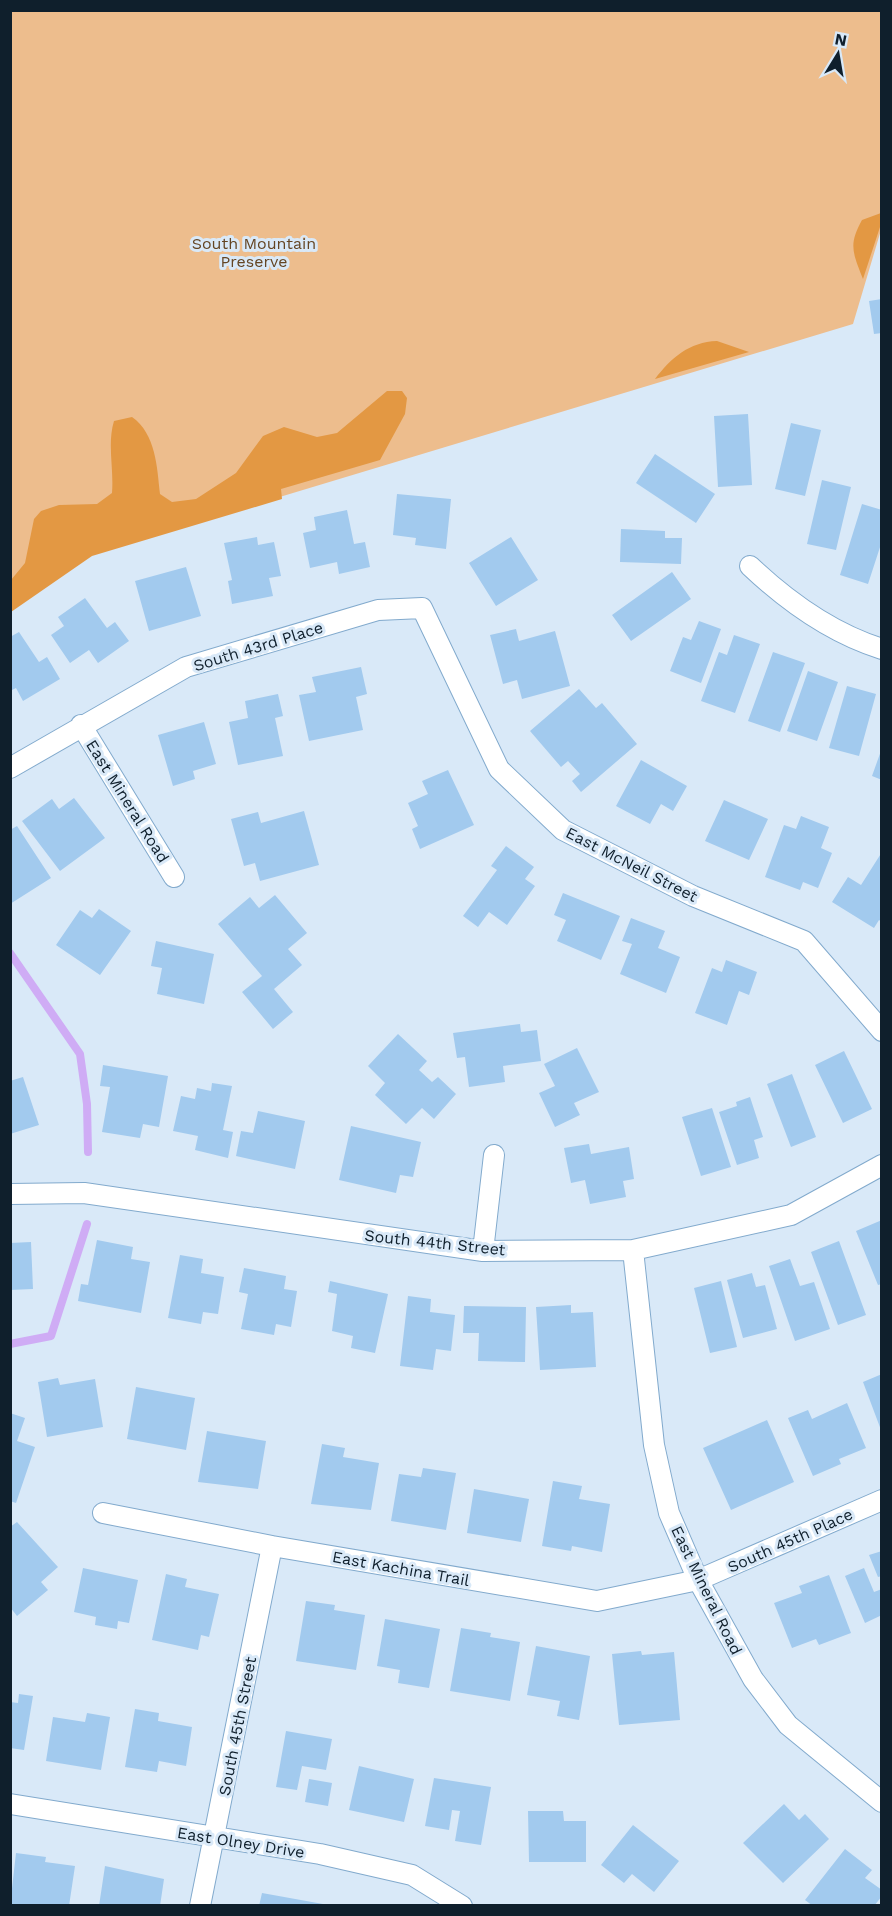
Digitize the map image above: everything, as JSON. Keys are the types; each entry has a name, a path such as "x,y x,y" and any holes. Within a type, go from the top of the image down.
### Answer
{"street":[{"path":"750,566 781,596 851,639 882,649"},
{"name":"South 43rd Place","path":"10,768 81,725 186,667 378,610 422,608"},
{"name":"East McNeil Street","path":"422,608 499,769 563,830 693,896 804,941 882,1031"},
{"name":"East Mineral Road","path":"81,725 174,877"},
{"path":"483,1251 494,1155"},
{"name":"South 44th Street","path":"10,1194 84,1193 483,1251 633,1250 792,1215 882,1165"},
{"name":"East Mineral Road","path":"633,1250 654,1445 669,1513 698,1580 753,1679 788,1725 882,1802"},
{"name":"South 45th Place","path":"698,1580 882,1500"},
{"name":"East Kachina Trail","path":"103,1513 272,1546 597,1601 698,1580"},
{"name":"South 45th Street","path":"200,1905 272,1546"},
{"name":"East Olney Drive","path":"10,1804 320,1854 412,1875 462,1905"}],"green space":[{"name":"South Mountain Preserve","path":"11,11 881,11 881,230 853,324 94,553 11,606"}],"shaded area":[{"path":"881,213 881,224 863,279 855,255 855,236 862,220"},
{"path":"717,341 749,352 655,379 682,352 698,344"},
{"path":"387,391 402,391 407,398 405,414 380,460 281,489 282,499 92,556 11,612 11,580 25,563 34,519 41,511 59,505 97,504 112,493 111,438 114,421 132,417 146,432 154,452 160,494 172,502 196,499 236,473 263,436 284,427 317,437 337,433"}],"building":[{"path":"882,299 882,333 874,334 869,301"},
{"path":"748,414 752,485 718,487 714,416"},
{"path":"791,423 821,430 805,496 775,489"},
{"path":"655,454 715,494 696,523 636,483"},
{"path":"822,480 851,487 836,550 807,544"},
{"path":"397,494 451,499 446,549 415,545 416,538 393,535"},
{"path":"862,504 882,510 882,541 868,584 840,575"},
{"path":"347,510 354,544 365,542 370,567 339,574 337,562 310,568 303,533 316,530 314,517"},
{"path":"621,529 665,531 665,538 682,538 681,564 620,562"},
{"path":"257,537 258,545 274,542 281,576 269,578 273,596 232,604 228,581 232,580 224,543"},
{"path":"511,537 538,580 496,606 469,563"},
{"path":"186,567 201,616 149,631 135,581"},
{"path":"672,572 691,599 631,641 612,615"},
{"path":"85,598 107,628 115,622 129,641 98,663 89,650 70,663 51,635 64,626 58,617"},
{"path":"699,621 721,629 701,683 670,671 683,637 691,640"},
{"path":"516,629 519,641 555,631 570,686 522,699 517,680 503,684 490,635"},
{"path":"19,632 39,662 47,657 60,679 23,701 16,688 10,691 10,637"},
{"path":"734,635 760,644 735,713 701,701 719,652 727,655"},
{"path":"773,652 805,663 780,732 748,721"},
{"path":"361,667 367,694 356,697 363,730 309,741 299,695 316,692 312,677"},
{"path":"808,671 838,682 817,741 787,731"},
{"path":"847,686 876,694 859,756 829,748"},
{"path":"579,689 596,708 602,703 637,744 581,792 572,781 580,774 568,761 561,767 530,731"},
{"path":"278,694 283,716 275,718 283,756 238,765 229,722 248,718 245,701"},
{"path":"204,722 216,764 193,771 195,779 173,786 158,735"},
{"path":"882,748 882,780 872,776"},
{"path":"641,760 687,786 673,811 661,804 650,824 616,806"},
{"path":"448,770 474,825 420,849 412,829 418,826 408,803 428,794 422,781"},
{"path":"74,798 105,838 60,871 22,821 52,799 59,809"},
{"path":"724,800 768,819 749,860 705,841"},
{"path":"304,811 319,865 260,881 255,863 244,866 231,819 258,812 261,823"},
{"path":"801,816 829,827 821,848 832,853 818,888 803,882 800,890 765,877 784,825 796,829"},
{"path":"17,826 51,878 10,904 10,830"},
{"path":"506,846 534,867 525,879 535,886 507,925 489,912 478,927 463,916 497,870 491,866"},
{"path":"882,852 882,922 879,920 874,928 832,902 848,877 861,885"},
{"path":"563,893 620,916 601,960 557,941 566,920 554,915"},
{"path":"275,895 307,933 288,949 302,965 274,989 293,1012 273,1029 242,992 262,976 218,924 250,897 259,908"},
{"path":"99,909 131,931 100,975 56,945 80,910 92,918"},
{"path":"631,918 665,931 658,948 680,957 666,993 620,974 632,944 622,941"},
{"path":"156,941 214,954 204,1004 157,994 162,968 151,966"},
{"path":"726,960 757,972 749,995 739,991 727,1025 695,1013 712,968 722,972"},
{"path":"520,1024 521,1032 537,1030 541,1061 503,1066 505,1082 469,1087 465,1057 457,1058 453,1033"},
{"path":"398,1034 427,1061 419,1070 432,1082 438,1077 456,1094 434,1119 422,1108 406,1124 375,1095 385,1083 368,1066"},
{"path":"577,1048 599,1092 574,1103 580,1115 555,1127 539,1093 555,1086 544,1064"},
{"path":"844,1051 872,1109 843,1123 815,1065"},
{"path":"103,1065 168,1076 159,1127 143,1124 140,1138 102,1132 110,1087 100,1086"},
{"path":"792,1074 816,1137 791,1147 767,1084"},
{"path":"23,1077 39,1125 10,1134 10,1081"},
{"path":"212,1083 232,1086 223,1130 233,1132 228,1158 195,1150 198,1136 173,1131 181,1096 195,1099 197,1088 211,1091"},
{"path":"750,1097 763,1137 754,1140 759,1158 737,1165 719,1112 737,1106 736,1102"},
{"path":"712,1108 731,1167 701,1176 682,1117"},
{"path":"258,1111 305,1121 295,1169 236,1156 241,1131 253,1133"},
{"path":"351,1126 421,1142 413,1177 400,1175 396,1193 339,1180"},
{"path":"589,1144 591,1154 629,1147 634,1179 623,1181 626,1197 590,1204 585,1180 571,1183 564,1148"},
{"path":"882,1220 882,1284 878,1285 856,1231"},
{"path":"97,1240 133,1247 131,1259 150,1262 141,1313 78,1301 81,1284 88,1285"},
{"path":"839,1241 866,1315 838,1325 811,1252"},
{"path":"31,1242 33,1289 10,1290 10,1243"},
{"path":"180,1255 203,1259 201,1273 224,1277 218,1314 203,1312 201,1324 168,1318"},
{"path":"790,1259 800,1286 814,1282 830,1329 795,1341 769,1266"},
{"path":"244,1268 286,1276 284,1289 297,1291 291,1327 276,1324 274,1335 241,1329 248,1294 239,1292"},
{"path":"752,1273 756,1287 765,1285 777,1329 743,1338 727,1280"},
{"path":"330,1281 388,1294 375,1353 351,1348 353,1336 332,1331 337,1294 328,1292"},
{"path":"721,1281 737,1347 710,1353 694,1288"},
{"path":"408,1296 431,1299 430,1312 455,1315 451,1351 436,1349 433,1370 400,1366"},
{"path":"571,1305 571,1313 593,1312 596,1367 540,1370 536,1307"},
{"path":"464,1306 526,1307 525,1362 478,1361 479,1333 463,1333"},
{"path":"882,1374 882,1430 881,1430 863,1382"},
{"path":"58,1378 60,1385 95,1379 103,1427 47,1437 38,1382"},
{"path":"136,1387 195,1398 186,1450 127,1439"},
{"path":"847,1403 866,1448 839,1459 841,1464 813,1476 788,1418 808,1410 812,1419"},
{"path":"10,1413 25,1418 17,1441 35,1447 16,1503 10,1501"},
{"path":"767,1420 794,1482 731,1510 703,1448"},
{"path":"207,1431 266,1441 258,1489 198,1482"},
{"path":"322,1444 345,1448 343,1457 379,1463 371,1510 311,1504"},
{"path":"423,1468 456,1473 446,1530 391,1521 399,1474 421,1477"},
{"path":"553,1481 582,1486 579,1499 610,1504 602,1552 572,1546 571,1551 542,1546"},
{"path":"474,1489 529,1499 521,1542 467,1533"},
{"path":"17,1522 58,1567 41,1582 48,1590 17,1616 10,1607 10,1527"},
{"path":"882,1551 882,1576 878,1577 869,1555"},
{"path":"83,1568 138,1580 129,1623 118,1621 117,1629 95,1625 96,1617 74,1612"},
{"path":"864,1568 874,1592 882,1589 882,1615 865,1623 845,1576"},
{"path":"166,1574 187,1579 185,1587 219,1594 209,1637 201,1635 198,1650 152,1640"},
{"path":"829,1575 851,1633 819,1645 816,1639 792,1648 774,1603 802,1593 799,1586"},
{"path":"306,1601 335,1605 334,1610 365,1615 356,1670 296,1661"},
{"path":"385,1619 440,1629 429,1688 398,1683 400,1670 377,1666"},
{"path":"461,1628 491,1633 490,1637 520,1642 510,1701 450,1691"},
{"path":"536,1646 590,1656 579,1720 557,1716 560,1701 527,1695"},
{"path":"641,1651 642,1655 674,1652 680,1720 619,1725 612,1654"},
{"path":"19,1694 33,1696 24,1750 10,1748 10,1702 18,1703"},
{"path":"135,1709 159,1713 158,1721 192,1727 186,1766 159,1761 157,1772 125,1767"},
{"path":"87,1713 110,1717 101,1770 46,1761 53,1717 85,1722"},
{"path":"286,1731 332,1739 326,1770 302,1766 297,1790 276,1787"},
{"path":"359,1766 414,1779 404,1822 349,1810"},
{"path":"434,1778 491,1787 481,1845 455,1841 460,1811 452,1810 449,1830 425,1826"},
{"path":"309,1779 332,1783 328,1806 305,1802"},
{"path":"784,1804 799,1820 805,1814 829,1839 783,1883 743,1843"},
{"path":"528,1811 563,1811 564,1821 586,1821 586,1862 529,1862"},
{"path":"633,1825 679,1861 654,1892 632,1874 624,1883 601,1865"},
{"path":"845,1849 872,1870 865,1878 882,1890 882,1896 874,1906 813,1906 805,1900"},
{"path":"16,1853 46,1857 45,1862 75,1866 69,1906 10,1906"},
{"path":"105,1866 164,1879 160,1906 99,1906"},
{"path":"262,1893 323,1904 322,1906 259,1906"}],"waterway":[{"path":"10,953 80,1054 87,1104 88,1152"},
{"path":"10,1344 51,1336 87,1224"}]}
